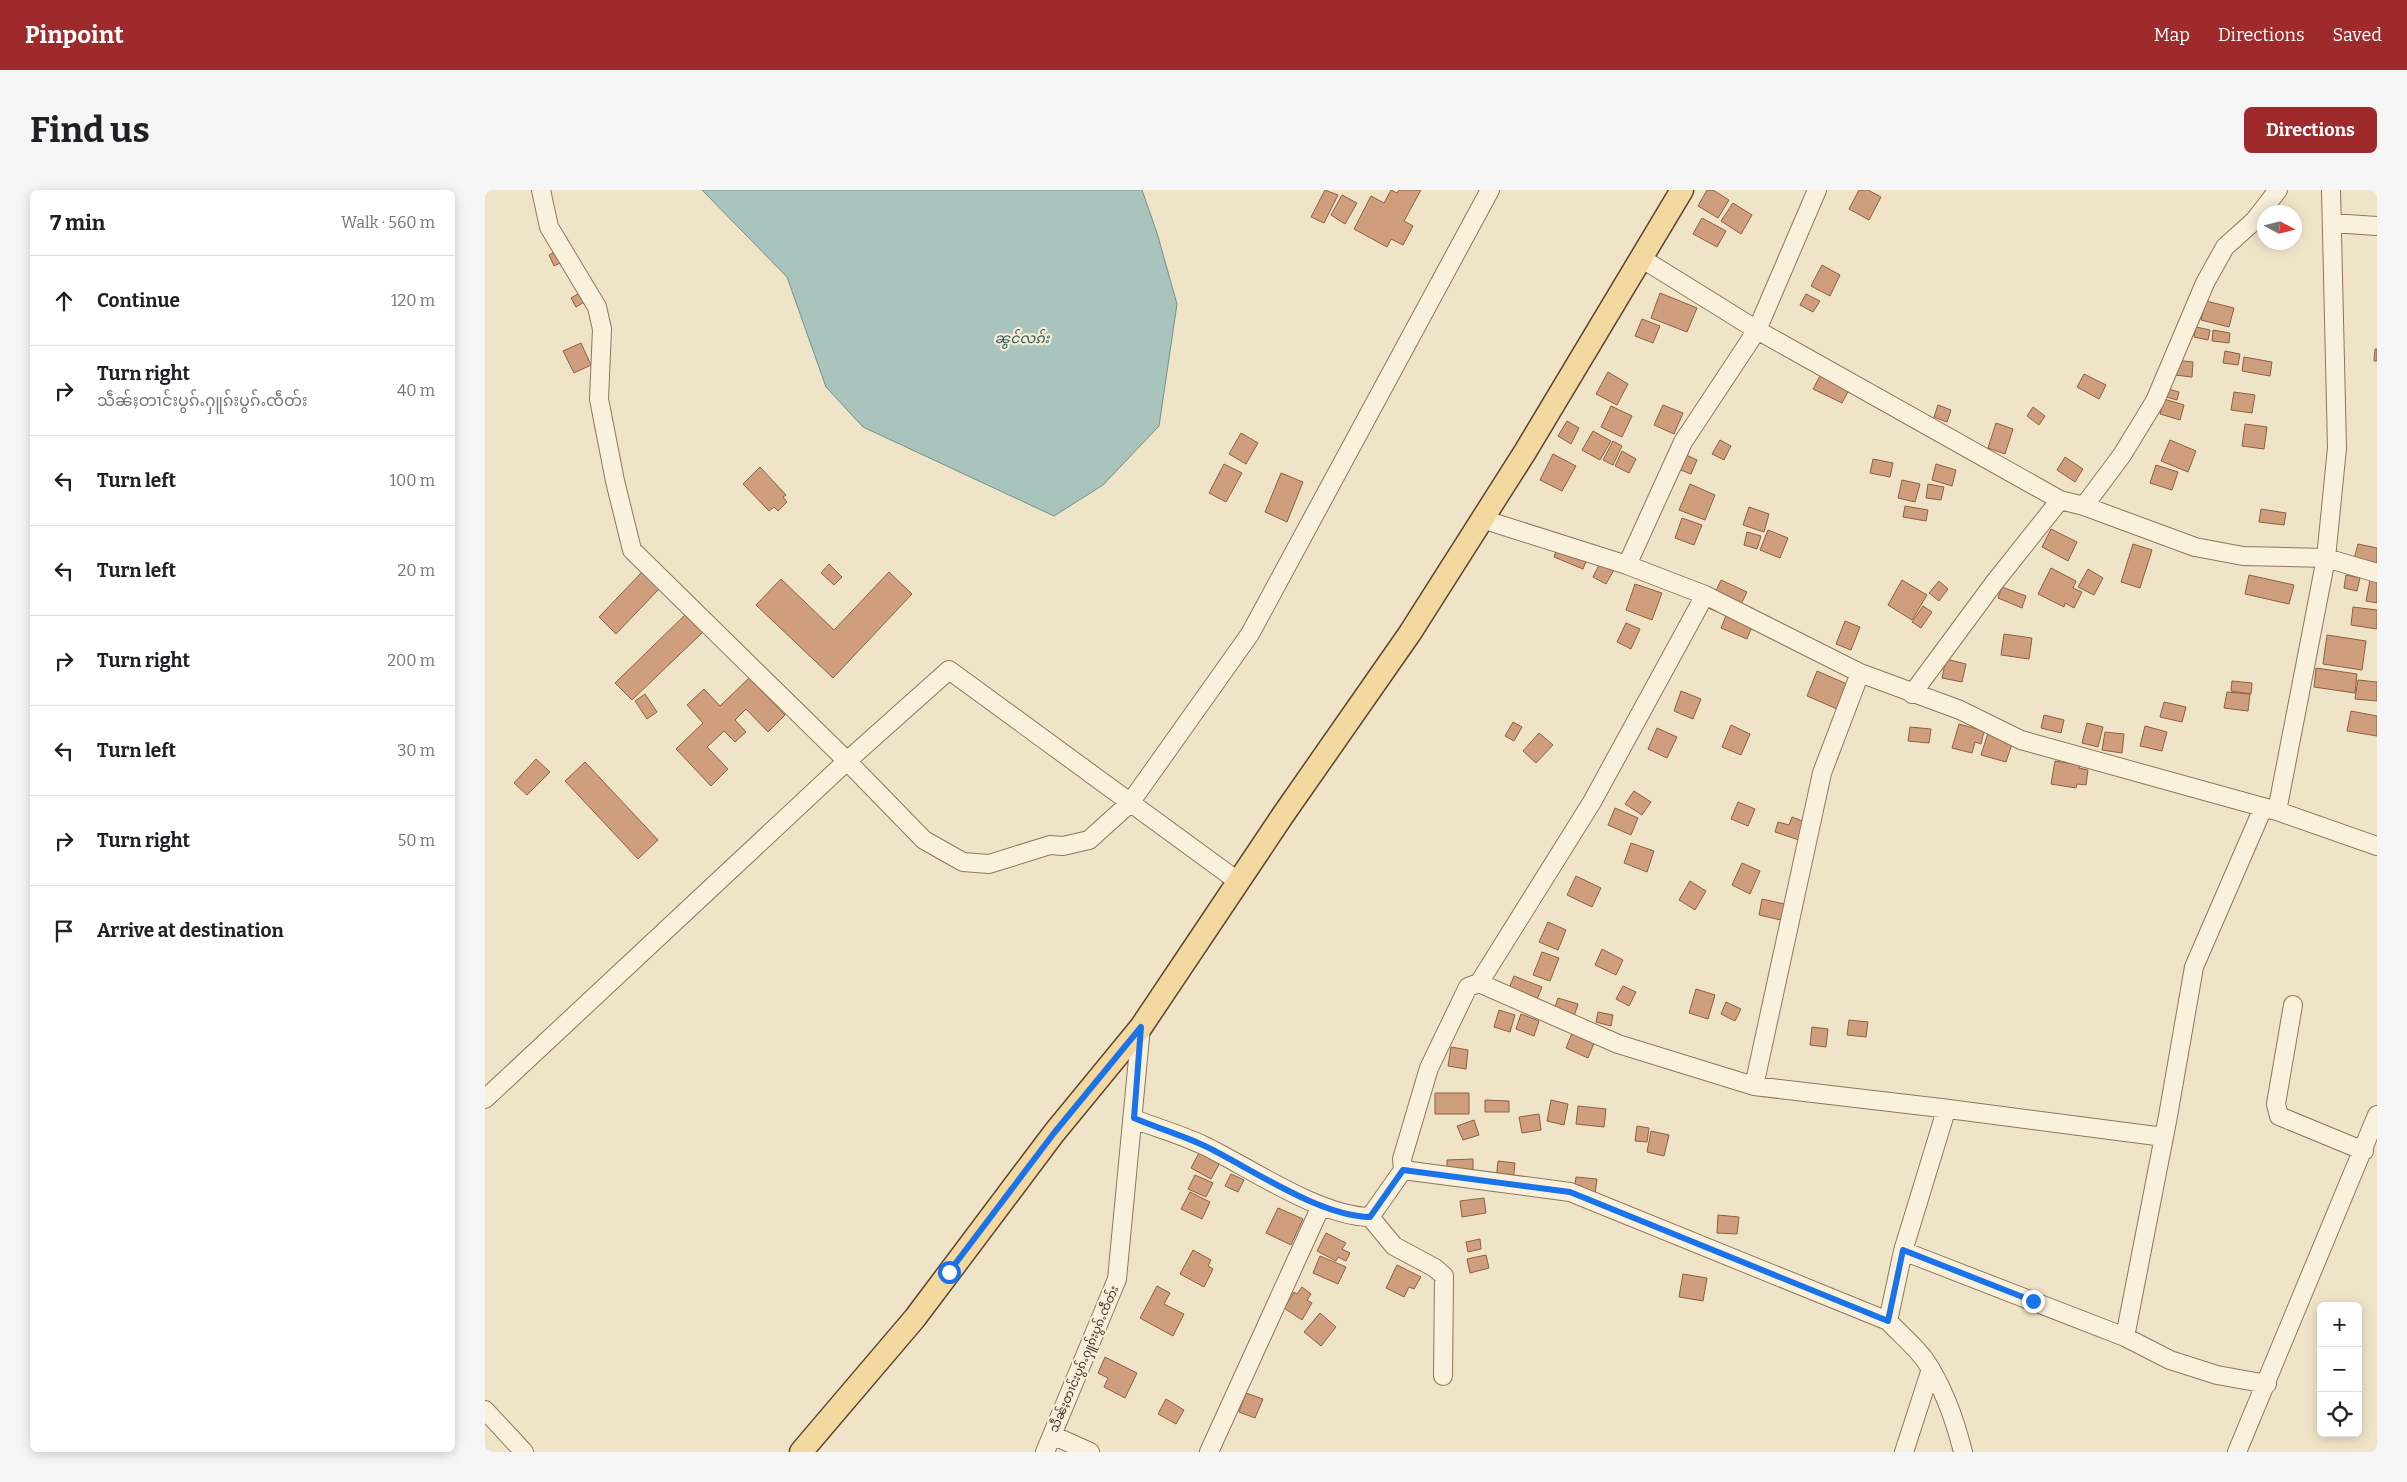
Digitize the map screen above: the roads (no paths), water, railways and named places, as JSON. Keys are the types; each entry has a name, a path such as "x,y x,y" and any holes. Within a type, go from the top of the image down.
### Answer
{"main road":[{"path":"801,1452 915,1318 1054,1133 1141,1027 1410,633 1482,519 1681,190"}],"street":[{"path":"541,190 549,227 597,307 602,329 599,399 631,550 847,761 924,840 963,862 989,864 1050,846 1063,846 1089,840 1130,803 1250,634 1490,190"},
{"path":"1627,565 1683,442 1757,330 1817,190"},
{"path":"2084,506 2122,455 2155,400 2205,283 2225,247 2255,221 2278,190"},
{"path":"2125,1338 2164,1137 2194,967 2270,809 2326,558 2337,448 2331,190"},
{"path":"2332,223 2377,226"},
{"path":"1641,258 1757,330 2060,500 2084,506 2195,547 2243,556 2326,558 2377,573"},
{"path":"1912,694 1994,583 2060,500"},
{"path":"1482,519 1627,565 1705,595 1860,673 1912,694 1960,710 2021,740 2270,809 2377,846"},
{"path":"1370,1217 1403,1170 1402,1159 1429,1068 1469,987 1479,982 1592,802 1705,595"},
{"path":"485,1100 847,761 949,670 1239,882"},
{"path":"1754,1086 1823,773 1860,673"},
{"path":"1479,982 1618,1044 1754,1086 2164,1137"},
{"path":"2293,1005 2276,1104 2279,1116 2364,1151"},
{"name":"သဵၼ်ႈတၢင်းပွၵ်ႉႁူၵ်းပွၵ်ႉၸဵတ်း","path":"1045,1452 1117,1280 1134,1118 1141,1027"},
{"path":"1888,1321 1903,1250 1944,1117 1941,1108"},
{"path":"2237,1452 2364,1151 2377,1115"},
{"path":"1134,1118 1204,1146 1321,1206 1353,1217 1370,1217"},
{"path":"1403,1170 1570,1192 1888,1321 1924,1358 1939,1380 1958,1431 1963,1452"},
{"path":"1209,1452 1321,1206"},
{"path":"1370,1217 1394,1246 1435,1268 1444,1276 1443,1376"},
{"path":"1903,1250 2125,1338 2170,1360 2217,1375 2267,1384"},
{"path":"1904,1452 1931,1369"},
{"path":"485,1410 524,1452"},
{"path":"1052,1435 1090,1452"}],"water":[{"name":"ၼွင်လၵ်း","path":"702,190 1142,190 1157,233 1177,304 1159,426 1103,485 1054,516 863,427 826,387 787,277"}]}
